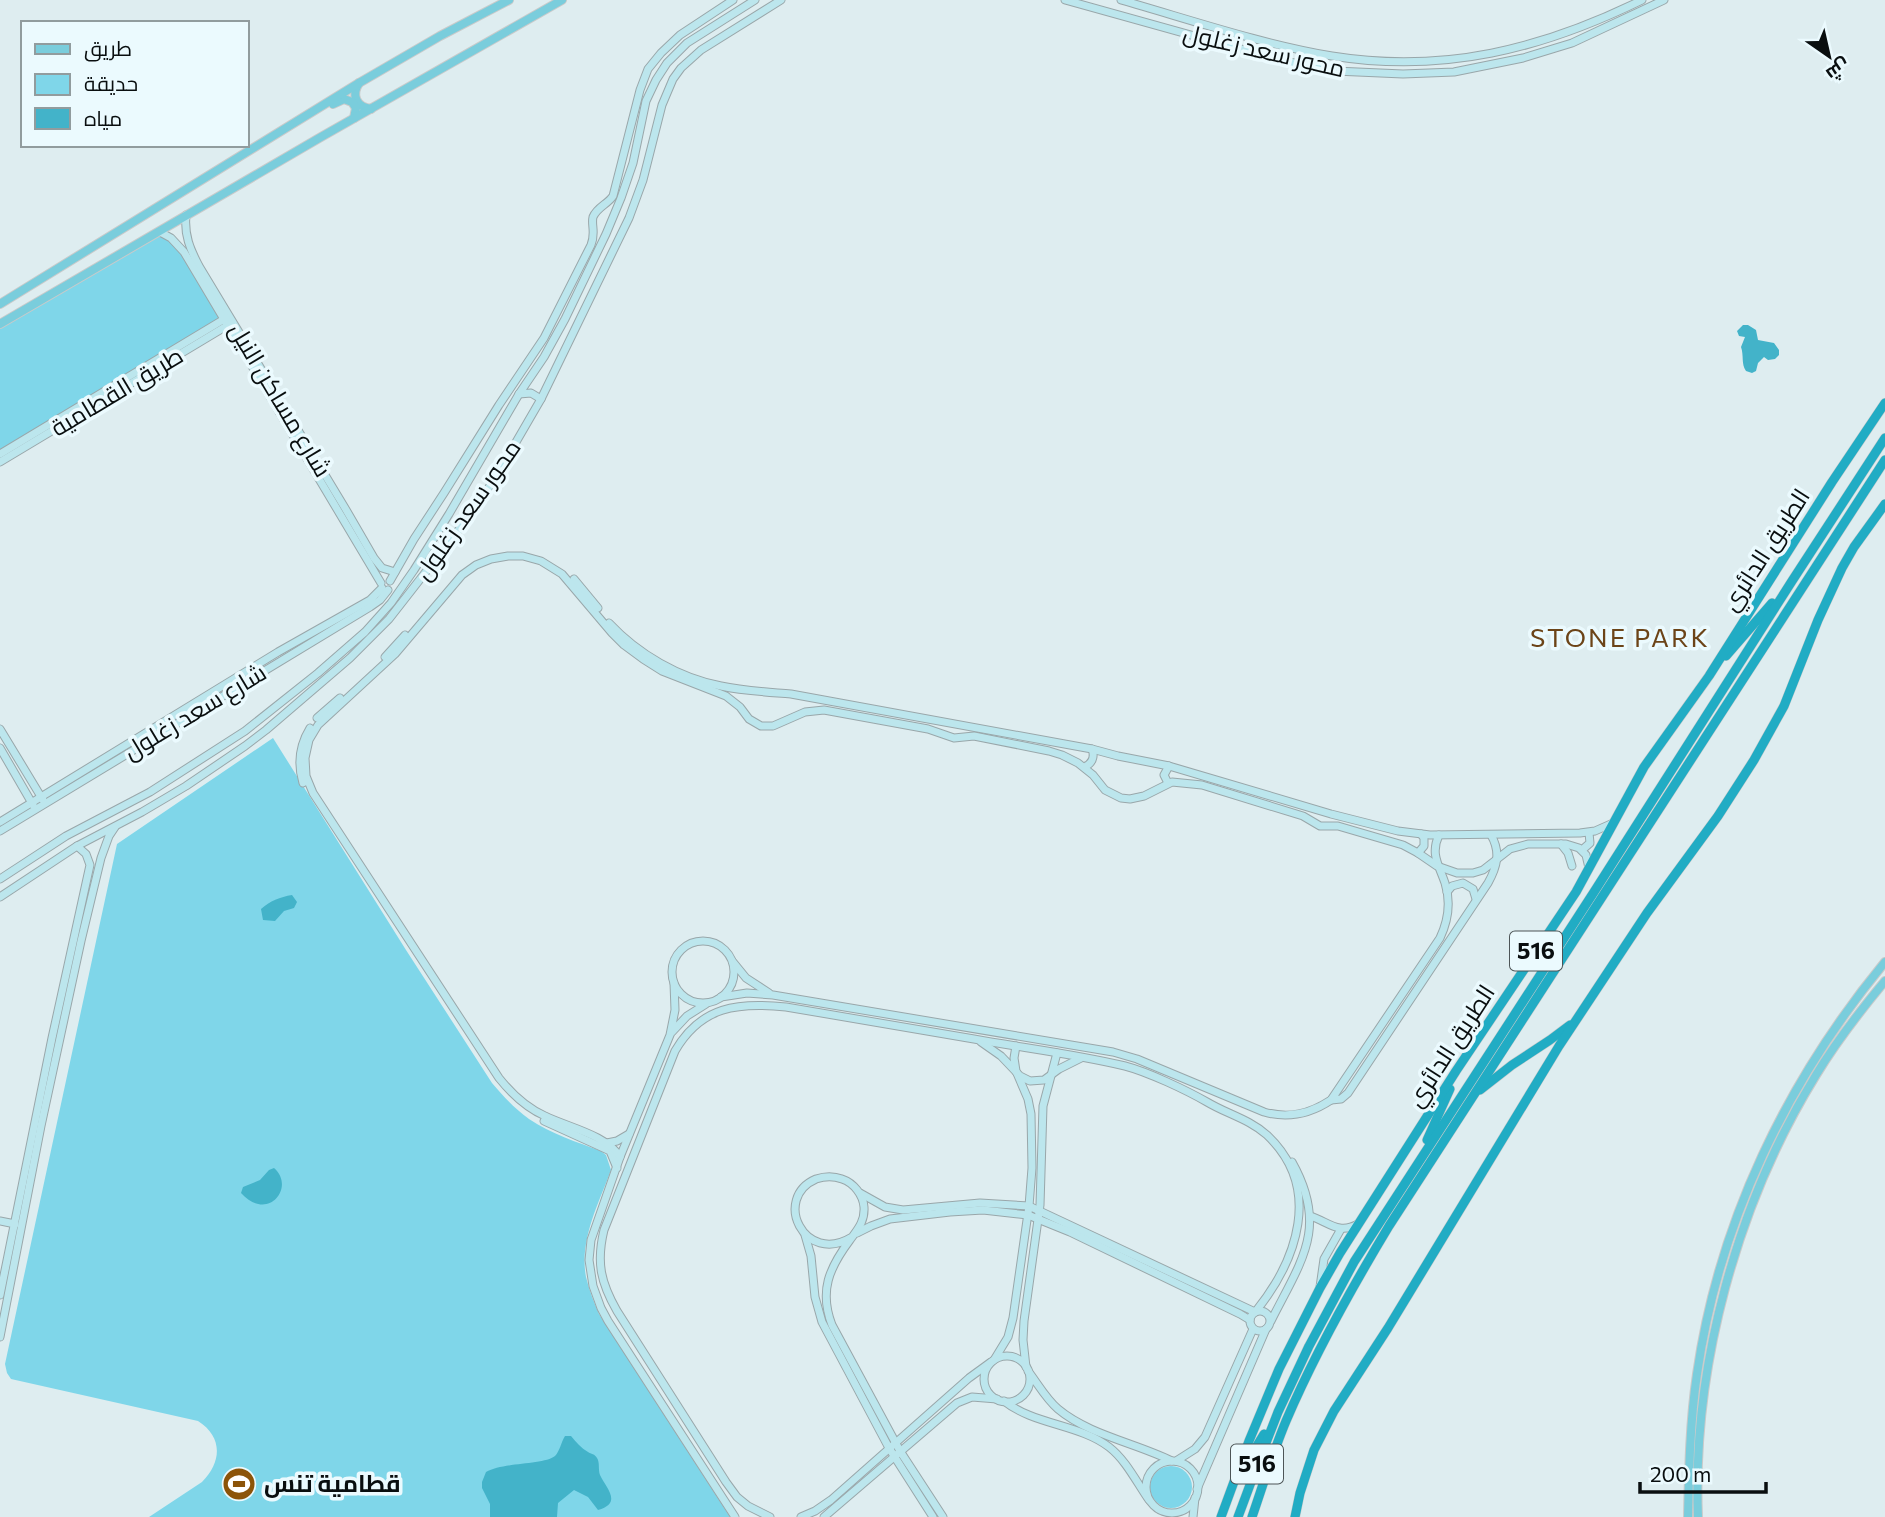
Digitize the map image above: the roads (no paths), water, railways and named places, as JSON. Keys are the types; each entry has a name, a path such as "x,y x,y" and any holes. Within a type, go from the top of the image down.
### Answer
{"highway":[{"name":"الطريق الدائري","path":"1221,1517 1279,1370 1320,1288 1457,1071 1576,892 1644,767 1709,676 1885,403"},
{"name":"الطريق الدائري","path":"1238,1517 1278,1412 1330,1304 1360,1251 1885,438"},
{"name":"الطريق الدائري","path":"1253,1515 1285,1423 1333,1323 1389,1226 1885,460"},
{"name":"516","path":"1295,1517 1314,1450 1334,1411 1579,1017 1647,913 1718,816 1754,760 1784,706 1842,568 1885,505"},
{"name":"516","path":"1709,676 1792,581"},
{"path":"1473,1096 1579,1017"},
{"name":"516","path":"1423,1154 1457,1071"},
{"name":"516","path":"1231,1487 1278,1412"}],"main road":[{"path":"0,304 359,83 509,0"},
{"path":"0,324 562,0"},
{"path":"359,83 355,90 356,99 363,107 371,108"},
{"path":"321,106 347,99 355,106 354,118"},
{"path":"27,288 37,304"},
{"path":"1688,1517 1690,1434 1698,1363 1713,1293 1737,1214 1769,1139 1798,1086 1846,1012 1885,962"},
{"path":"1698,1517 1699,1451 1709,1364 1728,1278 1745,1224 1775,1152 1805,1093 1845,1033 1885,981"}],"street":[{"path":"385,585 544,338 592,245 593,218 613,196 646,74 652,63 690,28 733,0"},
{"name":"محور سعد زغلول","path":"0,879 66,836 137,800 245,730 294,693 381,615 402,590 555,338 615,215 633,163 646,102 656,80 667,63 687,43 755,0"},
{"name":"محور سعد زغلول","path":"1,899 77,846 164,799 266,730 372,636 404,601 464,523 501,469 541,399 629,218 643,180 662,105 673,79 701,50 781,0"},
{"name":"محور سعد زغلول","path":"1065,0 1284,61 1335,71 1403,74 1454,72 1524,58 1584,38 1664,0"},
{"name":"محور سعد زغلول","path":"1121,0 1302,50 1365,60 1408,61 1463,58 1527,46 1576,30 1642,0"},
{"path":"646,74 656,80"},
{"name":"شارع مساكن النيل","path":"186,215 186,235 190,248 229,320 385,585"},
{"name":"شارع مساكن النيل","path":"160,232 171,238 184,252 229,320 375,561 385,569 395,572"},
{"name":"طريق القطامية","path":"0,454 229,320"},
{"name":"طريق القطامية","path":"0,462 229,320"},
{"path":"519,394 531,393 541,399"},
{"path":"459,469 476,469"},
{"path":"452,481 466,486"},
{"path":"449,514 454,520 464,523"},
{"path":"617,1168 610,1151 518,1103 495,1080 307,791 300,768 299,755 304,738 321,714 357,684 398,643 453,578 466,566 482,558 508,551 533,554 556,564 570,575 611,625 664,665 706,682 736,689 809,697 1092,749 1168,766 1353,820 1421,834 1589,833 1617,821"},
{"path":"620,1157 607,1143 543,1118 506,1087 313,793 306,776 306,749 311,735 323,719 401,648 463,575 483,562 508,556 533,558 555,568 568,579 612,633 633,652 662,671 715,691 733,701 749,719 765,727 777,725 805,712 824,710 848,713 932,730 954,738 974,736 1049,751 1084,767 1105,790 1121,798 1139,797 1168,783 1180,781 1202,785 1303,816 1320,826 1338,826 1403,845 1452,872 1468,874 1483,870 1510,849 1528,845 1561,844 1582,850 1589,868"},
{"name":"شارع سعد زغلول","path":"0,822 43,801 358,611 385,585"},
{"path":"733,701 736,689"},
{"path":"805,712 803,702 809,697"},
{"path":"0,729 43,801"},
{"path":"0,748 34,806"},
{"path":"1084,767 1093,760 1092,749"},
{"path":"203,758 210,760 212,768"},
{"path":"1168,766 1164,775 1168,783"},
{"name":"شارع سعد زغلول","path":"0,831 34,806"},
{"path":"0,1337 59,1039 99,864 104,847 116,826"},
{"path":"1582,850 1590,843 1589,833"},
{"path":"1418,852 1424,846 1421,834"},
{"path":"1510,834 1506,843 1510,849"},
{"path":"1331,1100 1440,938 1447,917 1447,892 1434,850 1439,835"},
{"path":"670,1035 687,1016 708,1002 747,993 773,995 1121,1054 1258,1110 1286,1116 1308,1112 1331,1100 1346,1096 1476,900 1491,877 1498,859 1491,835"},
{"path":"1561,844 1568,853 1572,866"},
{"path":"0,1295 90,864 86,854 77,846"},
{"path":"90,864 99,864"},
{"path":"1447,892 1452,886 1463,883 1473,889 1476,900"},
{"path":"770,1517 748,1506 726,1482 606,1292 599,1254 620,1157 670,1035 675,1010 672,975 674,961 682,950 691,944 704,941 713,943 725,951 746,978 773,995"},
{"path":"721,997 732,983 732,960"},
{"path":"674,984 679,992 690,1000 708,1002"},
{"path":"735,1517 601,1308 593,1286 589,1260 594,1229 675,1051 692,1029 719,1011 739,1005 761,1004 1083,1057 1133,1069 1210,1099 1247,1116 1275,1137 1300,1179 1310,1226 1302,1257 1266,1329 1196,1494 1184,1509 1177,1512 1161,1510 1152,1503 1146,1485 1147,1477 1157,1465 1174,1461 1195,1449 1205,1437 1253,1329 1250,1320 1070,1232 1039,1214"},
{"path":"977,1040 1001,1056 1024,1079 1034,1082 1044,1080 1065,1065 1083,1057"},
{"path":"1016,1046 1016,1072 1028,1099 1031,1114 1032,1168 1029,1211 1013,1318 1005,1343 985,1373 985,1386 988,1391 1015,1409 1185,1465 1196,1480 1193,1517"},
{"path":"824,1517 957,1403 972,1397 1017,1399 1027,1390 1029,1384 1023,1340 1024,1321 1039,1214 1044,1097 1056,1053"},
{"path":"1202,1098 1240,1117 1266,1135 1284,1157 1296,1186 1299,1217 1292,1252 1275,1285 1250,1320"},
{"path":"607,1143 621,1139 629,1133"},
{"path":"1029,1211 983,1210 890,1219 833,1245 823,1245 805,1235 795,1211 800,1194 809,1183 831,1176 848,1182 858,1191 885,1206 902,1210 980,1203 1029,1211 1230,1301 1256,1312 1266,1312 1270,1321"},
{"path":"858,1191 862,1200 863,1218 830,1273 826,1288 827,1308 832,1325 888,1430 892,1445"},
{"path":"1310,1216 1339,1232"},
{"path":"0,1221 13,1224 22,1230"},
{"path":"1310,1226 1325,1225 1339,1232 1359,1224"},
{"path":"0,1231 12,1233 22,1230"},
{"path":"1320,1288 1322,1264 1339,1232"},
{"path":"805,1235 822,1322 933,1517"},
{"path":"1253,1329 1266,1329"},
{"path":"801,1517 824,1506 974,1374 1000,1357 1012,1356 1023,1362 1057,1409 1095,1434 1115,1452 1161,1517"},
{"path":"888,1430 906,1433"},
{"path":"897,1453 943,1517"}],"water":[{"path":"1743,325 1756,330 1758,340 1774,343 1779,350 1775,359 1768,360 1764,357 1752,373 1746,371 1744,365 1741,347 1745,337 1739,336 1737,331"},
{"path":"292,895 297,902 294,908 284,911 275,921 263,920 261,909 275,900"},
{"path":"274,1168 282,1184 276,1199 261,1204 251,1201 241,1193 243,1187 260,1180"},
{"path":"565,1436 571,1436 583,1449 596,1457 600,1475 611,1495 610,1503 598,1510 588,1497 574,1490 558,1503 557,1517 490,1517 490,1504 482,1488 486,1472 550,1459 557,1454"}],"place":[{"name":"قطامية تنس","path":"239,1484"}],"district":[{"name":"STONE PARK","path":"1620,638"}]}
